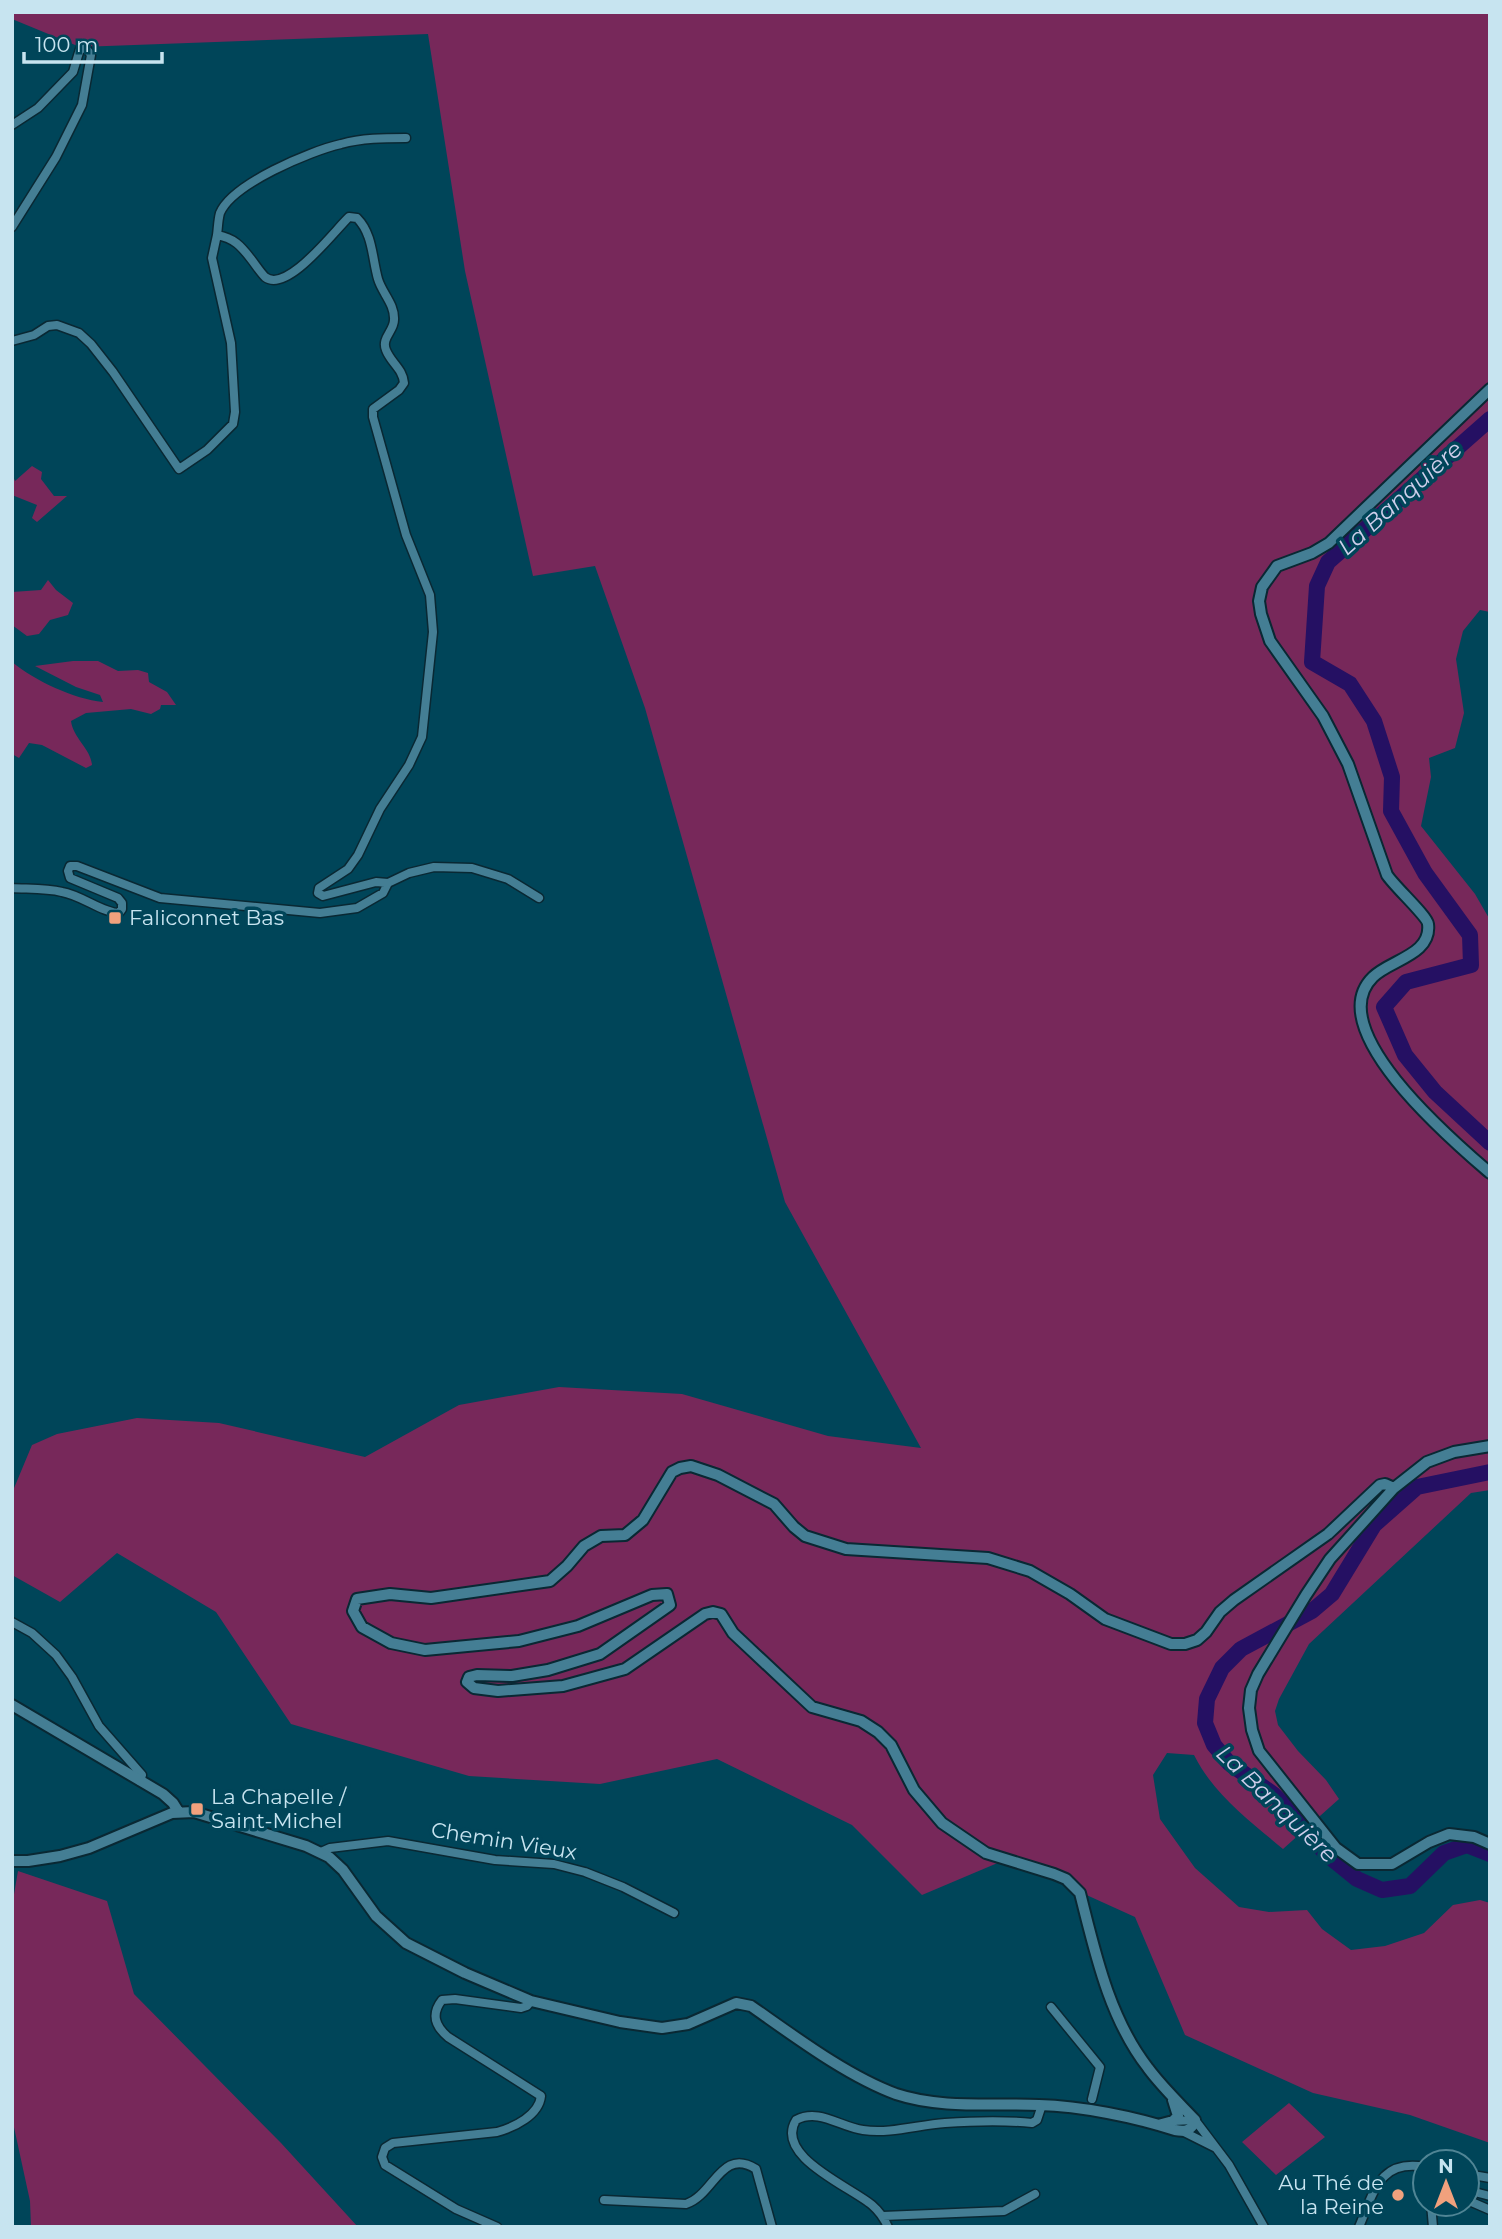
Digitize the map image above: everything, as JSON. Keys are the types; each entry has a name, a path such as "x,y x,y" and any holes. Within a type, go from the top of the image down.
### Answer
{"street":[{"path":"12,125 38,108 73,72 80,49 86,48 92,55 82,105 56,157 12,227"},
{"path":"12,341 34,335 48,326 57,325 79,333 92,344 113,372 179,469 207,450 233,424 235,412 231,343 212,258 220,213 235,193 265,174 338,144 406,138"},
{"path":"217,235 228,237 241,245 265,277 283,280 349,217 357,218 363,223 374,252 379,281 394,311 394,323 385,338 386,349 403,375 404,383 399,390 373,409 373,417 407,535 430,595 433,632 422,737 409,765 380,809 358,855 348,869 319,888 318,893 323,896 376,882 388,883 409,873 434,867 472,868 508,879 540,898"},
{"path":"1490,389 1329,543 1312,554 1277,566 1268,576 1259,601 1263,627 1270,641 1323,716 1348,764 1387,875 1428,922 1426,939 1420,947 1383,969 1366,986 1361,1007 1366,1032 1384,1062 1423,1112 1490,1173"},
{"path":"12,888 61,891 85,899 111,913 118,913 122,909 122,902 118,898 70,878 68,871 71,866 77,866 160,898 320,913 357,908 383,893 388,883"},
{"path":"1490,1446 1454,1452 1427,1462 1394,1488 1330,1559 1306,1595 1270,1652 1251,1690 1249,1708 1259,1751 1336,1848 1358,1864 1392,1864 1429,1842 1449,1834 1474,1837 1490,1844"},
{"path":"1260,2224 1217,2148 1147,2067 1129,2040 1100,1967 1080,1893 1054,1874 986,1853 942,1823 914,1790 891,1745 878,1732 861,1721 813,1707 733,1633 721,1614 705,1614 625,1669 562,1686 498,1691 474,1688 467,1682 469,1677 477,1675 512,1676 548,1670 600,1654 670,1605 667,1594 652,1595 578,1626 519,1641 425,1650 391,1643 362,1627 353,1611 358,1599 390,1594 431,1598 550,1581 584,1546 601,1536 625,1535 643,1520 672,1472 691,1466 718,1475 774,1504 805,1536 824,1543 846,1549 988,1558 1030,1572 1114,1623 1171,1644 1185,1644 1197,1640 1206,1632 1220,1612 1242,1593 1328,1534 1378,1486 1385,1484 1394,1488"},
{"path":"12,1622 32,1633 56,1655 72,1677 99,1726 142,1775 141,1781"},
{"path":"12,1705 163,1794 178,1811"},
{"path":"12,1861 60,1856 89,1848 178,1811 194,1812 321,1852 343,1870 376,1916 406,1943 465,1973 531,2000 620,2022 662,2028 688,2024 736,2003 751,2006 863,2079 898,2095 974,2104 1042,2105 1158,2125 1178,2122 1190,2129 1195,2120"},
{"name":"Chemin Vieux","path":"321,1852 330,1847 388,1841 495,1860 554,1864 623,1887 674,1913"},
{"path":"497,2227 456,2209 385,2165 382,2157 384,2148 393,2143 497,2132 510,2128 531,2114 540,2104 541,2096 447,2037 435,2021 435,2008 442,2000 455,1999 521,2008 527,2006 531,2000"},
{"path":"1051,2007 1100,2067 1092,2099"},
{"path":"1170,2095 1177,2109 1178,2122"},
{"path":"888,2227 883,2216 872,2204 832,2179 794,2147 790,2136 796,2120 805,2115 815,2115 862,2130 882,2131 944,2123 1032,2123 1037,2120 1042,2105"},
{"path":"1178,2122 1217,2148"},
{"path":"604,2200 686,2204 694,2201 724,2169 736,2162 747,2163 756,2169 772,2227"},
{"path":"1359,2227 1378,2185 1388,2172 1404,2165 1411,2166"},
{"path":"883,2216 1004,2211 1035,2194"}],"shaded area":[{"path":"12,12 1490,12 1490,612 1480,610 1463,631 1456,659 1464,713 1455,748 1429,758 1431,777 1421,826 1475,894 1490,920 1490,1490 1471,1493 1309,1644 1275,1711 1278,1725 1339,1799 1283,1849 1222,1795 1194,1755 1167,1753 1153,1775 1160,1819 1195,1868 1239,1907 1269,1912 1307,1910 1322,1929 1351,1950 1385,1946 1424,1933 1453,1905 1480,1900 1490,1903 1490,2143 1410,2115 1313,2093 1185,2035 1135,1917 1007,1859 922,1895 852,1825 717,1759 600,1784 469,1776 291,1724 216,1612 117,1553 60,1602 12,1575 12,1493 32,1445 57,1434 137,1418 219,1423 365,1457 459,1405 559,1387 682,1394 828,1436 921,1448 785,1202 645,708 595,566 533,576 465,271 428,34 80,47 12,19"},
{"path":"32,466 42,472 41,479 54,496 67,496 37,522 32,518 37,505 12,495 12,474 15,481"},
{"path":"48,580 73,603 68,615 50,620 39,634 27,636 12,625 12,592 41,590"},
{"path":"98,661 118,671 138,670 148,673 149,682 167,692 176,705 161,705 160,709 151,714 131,709 86,713 71,721 91,759 92,765 86,768 42,745 29,743 19,758 12,754 12,662 55,688 103,702 100,695 76,687 35,666"},
{"path":"18,1871 107,1901 134,1994 281,2143 358,2227 31,2227 30,2201 12,2118 12,1906"},
{"path":"1289,2103 1325,2137 1276,2175 1242,2142"}],"waterway":[{"name":"La Banquière","path":"1490,419 1328,562 1317,586 1312,662 1350,684 1374,721 1392,777 1391,811 1425,873 1470,935 1471,965 1406,982 1384,1007 1405,1055 1435,1092 1490,1143"},
{"name":"La Banquière","path":"1490,1472 1417,1487 1374,1525 1332,1594 1312,1611 1241,1649 1222,1668 1207,1699 1205,1723 1214,1745 1229,1763 1273,1794 1325,1853 1357,1879 1382,1890 1410,1886 1444,1853 1467,1845 1490,1854"}],"place":[{"name":"Faliconnet Bas","path":"115,918"},
{"name":"La Chapelle / Saint-Michel","path":"197,1809"},
{"name":"Au Thé de la Reine","path":"1398,2195"}]}
